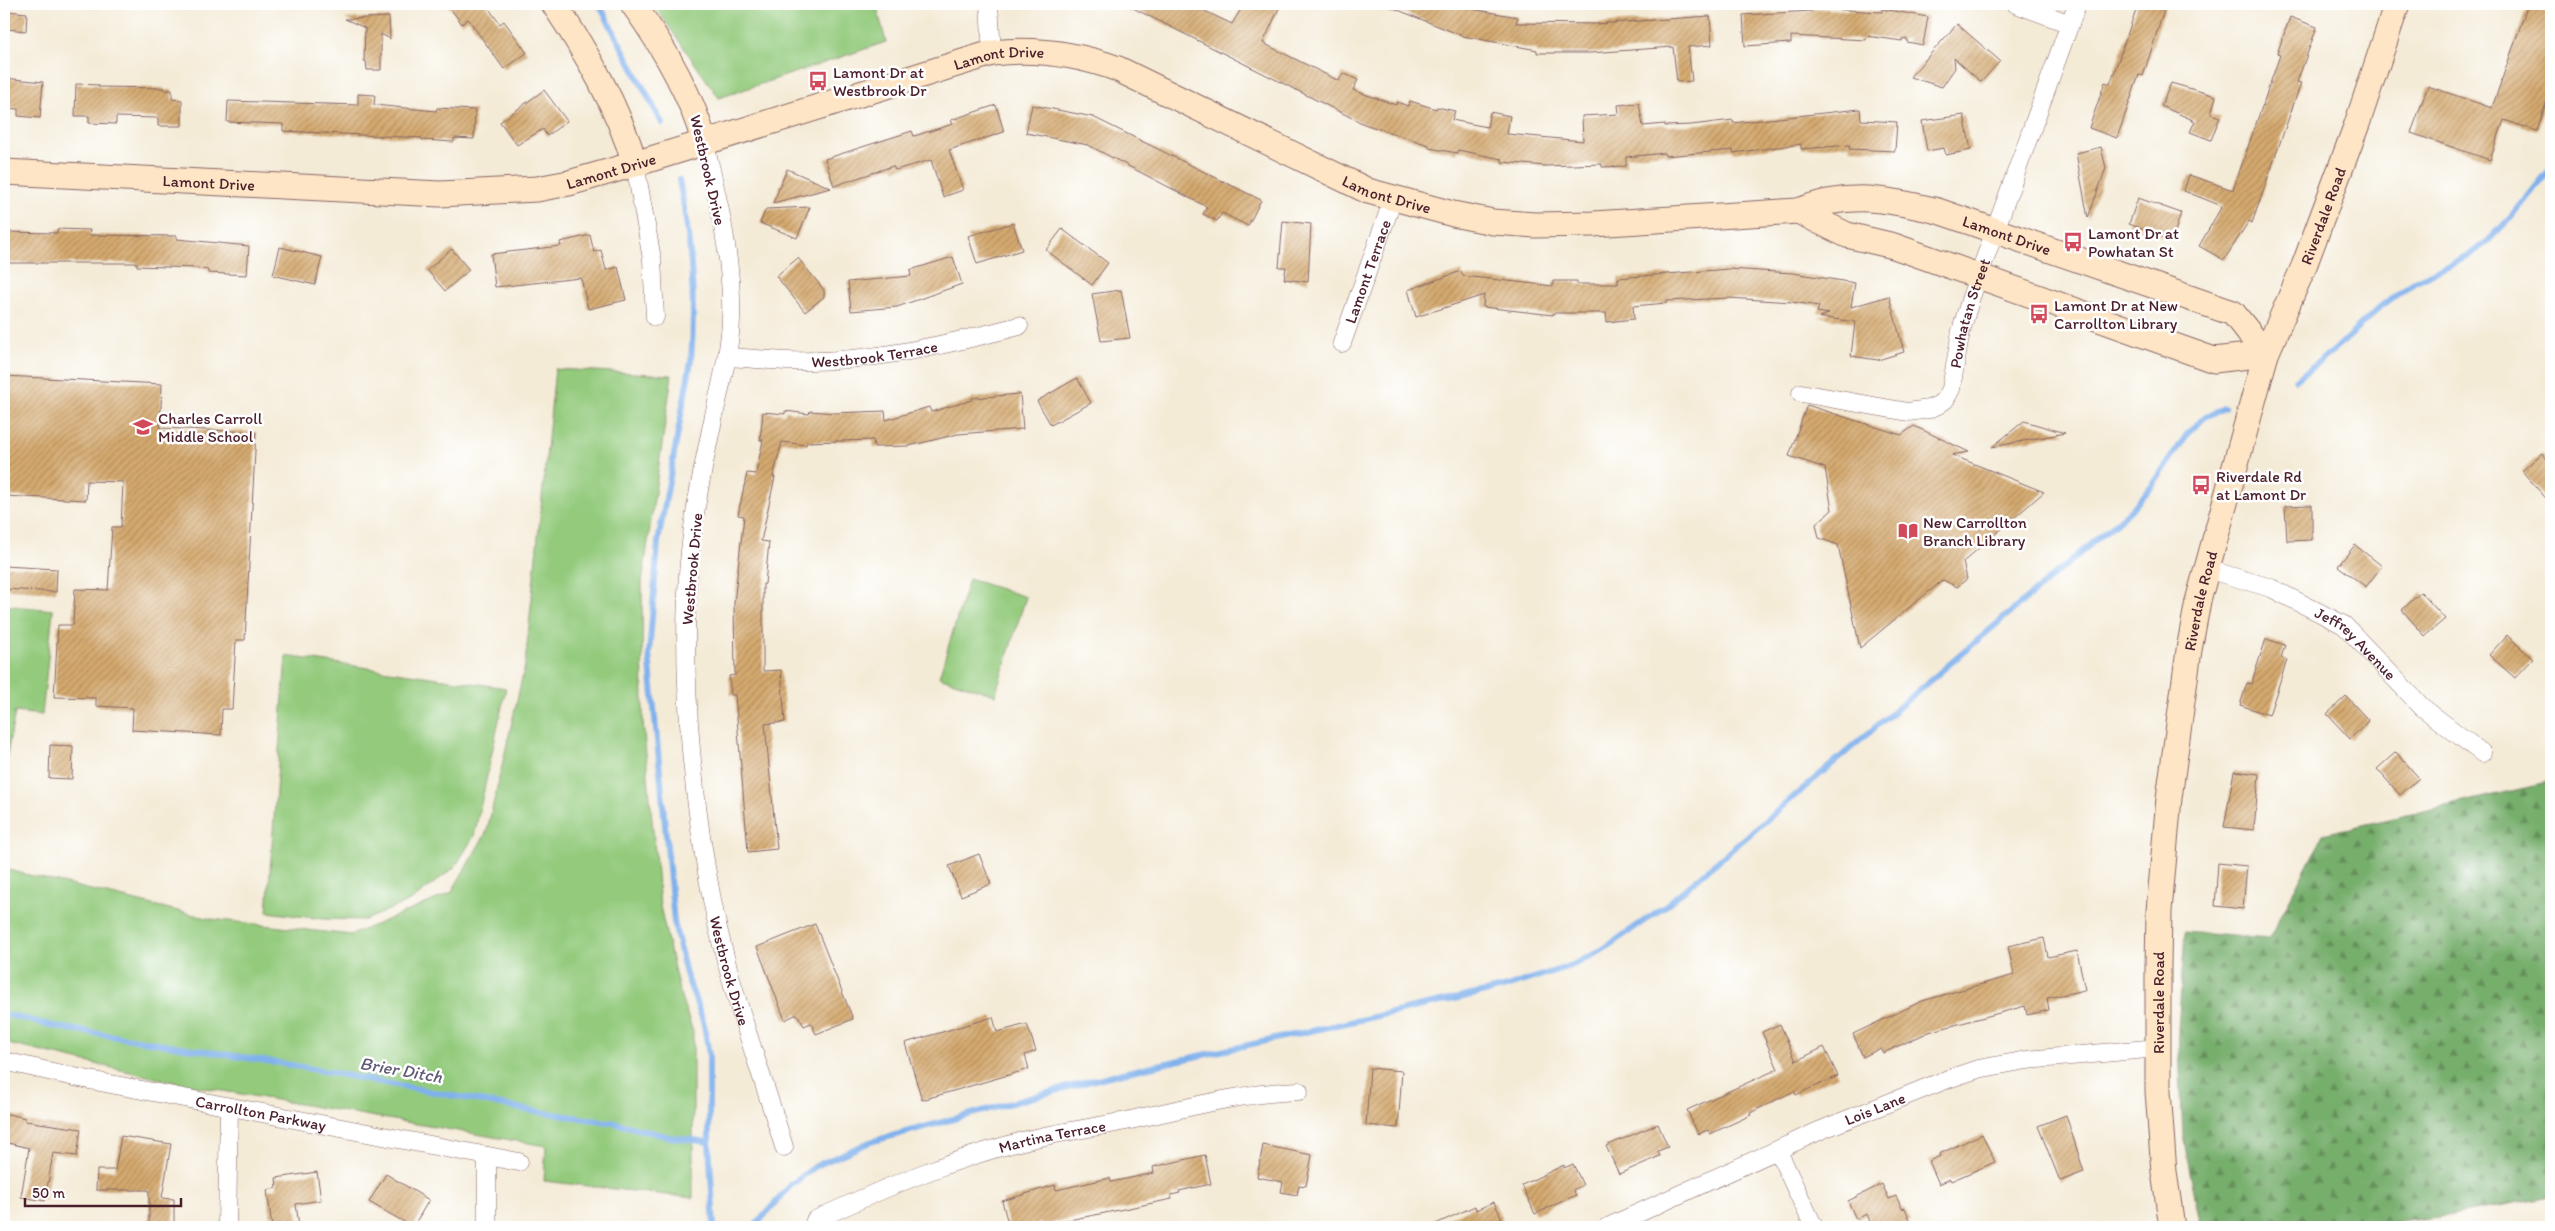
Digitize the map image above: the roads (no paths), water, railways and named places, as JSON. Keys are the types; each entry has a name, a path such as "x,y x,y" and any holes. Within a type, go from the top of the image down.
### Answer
{"street":[{"path":"554,4 604,85 618,116 635,164 652,259 655,317"},
{"name":"Westbrook Drive","path":"633,4 684,86 697,114 717,195 731,300 731,320 726,356 706,451 687,590 687,698 702,844 713,907 733,987 784,1147"},
{"path":"989,4 992,53"},
{"path":"2016,4 2070,24"},
{"name":"Powhatan Street","path":"1801,393 1908,412 1929,409 1945,400 1951,389 1961,331 1978,277 2077,4"},
{"name":"Riverdale Road","path":"2172,1227 2161,1137 2158,1048 2159,915 2169,798 2189,650 2198,601 2266,354 2304,266 2357,124 2397,4"},
{"name":"Lamont Drive","path":"4,172 440,194 537,189 635,164 992,53 1015,50 1048,52 1094,60 1118,69 1351,184 1393,199 1494,222 1535,226 1593,224 1798,211 1822,202 1853,198 1894,201 1938,211 2233,313 2266,354"},
{"name":"Lamont Terrace","path":"1342,343 1393,199"},
{"name":"Lamont Drive","path":"1798,211 1847,235 1894,246 2214,360 2266,354"},
{"name":"Westbrook Terrace","path":"726,356 790,361 884,354 954,343 1019,326"},
{"name":"Jeffrey Avenue","path":"2207,569 2271,588 2344,625 2422,707 2482,753"},
{"name":"Lois Lane","path":"1608,1227 1821,1130 1914,1091 1978,1069 2061,1055 2158,1048"},
{"name":"Carrollton Parkway","path":"4,1061 229,1107 519,1162"},
{"name":"Martina Terrace","path":"817,1223 943,1166 1028,1140 1136,1119 1226,1098 1263,1092 1299,1091"},
{"path":"227,1227 229,1107"},
{"path":"1778,1151 1814,1227"},
{"path":"487,1156 487,1227"}],"waterway":[{"path":"599,4 662,123"},
{"path":"2296,380 2341,344 2380,307 2414,282 2469,256 2489,240 2512,216 2551,168"},
{"path":"679,180 687,225 693,293 691,361 658,542 649,654 674,922 686,974 704,1024 709,1055 709,1142"},
{"path":"754,1227 791,1185 816,1166 870,1142 1109,1076 1503,988 1573,965 1602,950 1664,907 2132,509 2153,485 2188,433 2205,417 2224,408"},
{"name":"Brier Ditch","path":"4,1014 57,1027 291,1065 533,1111 615,1123 669,1137 709,1142 714,1227"}],"place":[{"name":"Lamont Dr at Westbrook Dr","path":"818,81"},
{"name":"Lamont Dr at Powhatan St","path":"2073,242"},
{"name":"Lamont Dr at New Carrollton Library","path":"2039,314"},
{"name":"Charles Carroll Middle School","path":"143,427"},
{"name":"Riverdale Rd at Lamont Dr","path":"2201,485"},
{"name":"New Carrollton Branch Library","path":"1908,531"}]}
